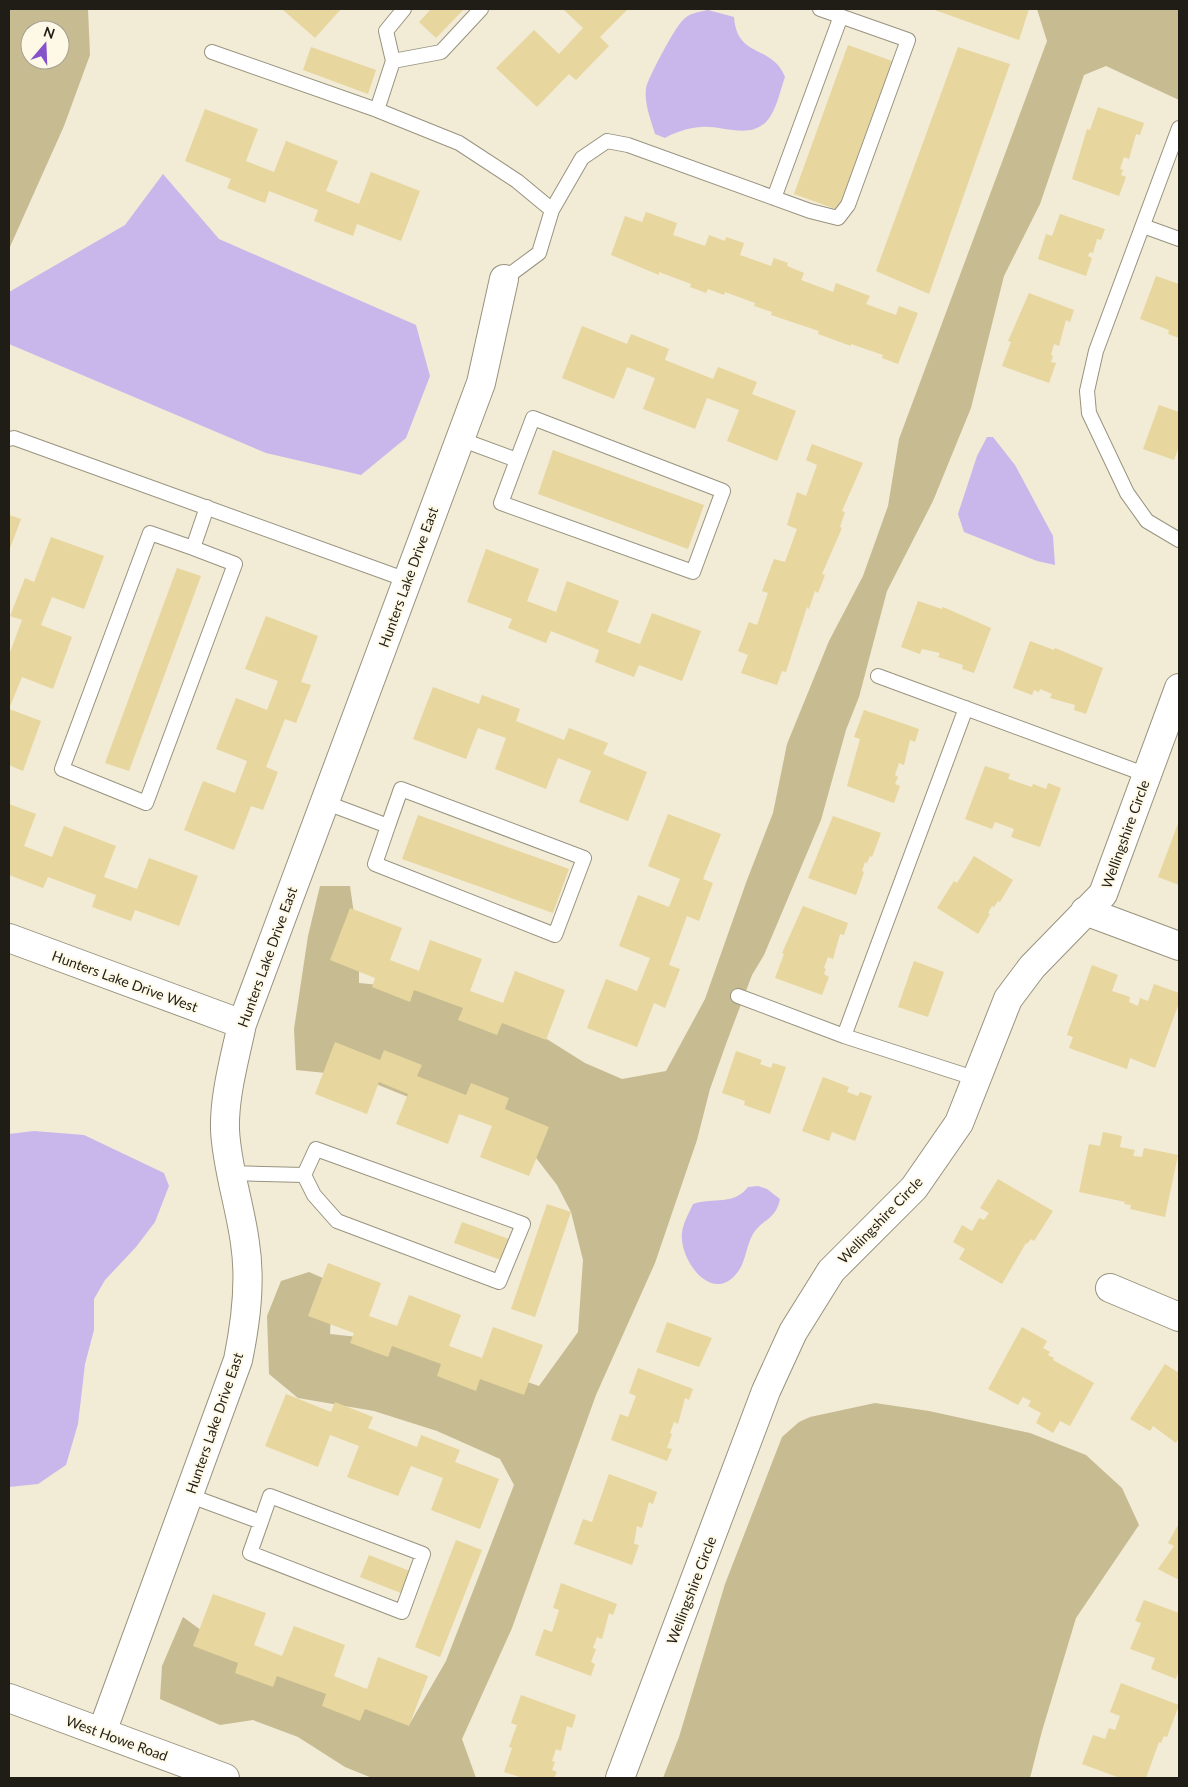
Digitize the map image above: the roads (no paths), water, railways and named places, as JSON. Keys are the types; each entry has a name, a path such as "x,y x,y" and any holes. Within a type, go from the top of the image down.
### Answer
{"street":[{"name":"Hunters Lake Drive East","path":"102,1732 238,1360 246,1322 247,1261 230,1174 225,1111 242,1024 481,383 504,279"},
{"name":"Wellingshire Circle","path":"620,1778 766,1391 793,1332 831,1271 914,1188 959,1123 1008,998 1032,967 1103,894 1179,688"},
{"path":"1085,912 1179,946"},
{"name":"Hunters Lake Drive West","path":"9,938 242,1024"},
{"path":"1110,1288 1179,1317"},
{"name":"West Howe Road","path":"9,1698 225,1778"}],"lane":[{"path":"377,110 393,61 386,31 404,9"},
{"path":"393,61 441,52 481,9"},
{"path":"504,279 539,253 552,210 582,158 607,141 628,145 810,211 838,218 848,205 908,40 820,9"},
{"path":"774,198 841,16"},
{"path":"212,52 377,110 459,143 516,182 552,210"},
{"path":"1179,128 1094,356 1087,391 1089,413 1127,493 1147,521 1179,540"},
{"path":"1143,226 1179,239"},
{"path":"532,418 724,491 693,572 502,503 517,460 532,418"},
{"path":"9,439 14,438 408,580"},
{"path":"460,439 517,460"},
{"path":"194,548 206,507"},
{"path":"150,533 194,548 234,564 146,803 62,769 150,533"},
{"path":"878,676 1147,775"},
{"path":"844,1036 966,708"},
{"path":"400,789 584,858 555,935 375,864 388,826 400,789"},
{"path":"324,802 388,826"},
{"path":"738,996 844,1036 977,1079"},
{"path":"316,1149 523,1224 499,1282 337,1221 314,1195 304,1175 316,1149"},
{"path":"230,1174 304,1175"},
{"path":"188,1495 261,1522"},
{"path":"270,1496 423,1554 402,1612 250,1553 261,1522 270,1496"}]}
